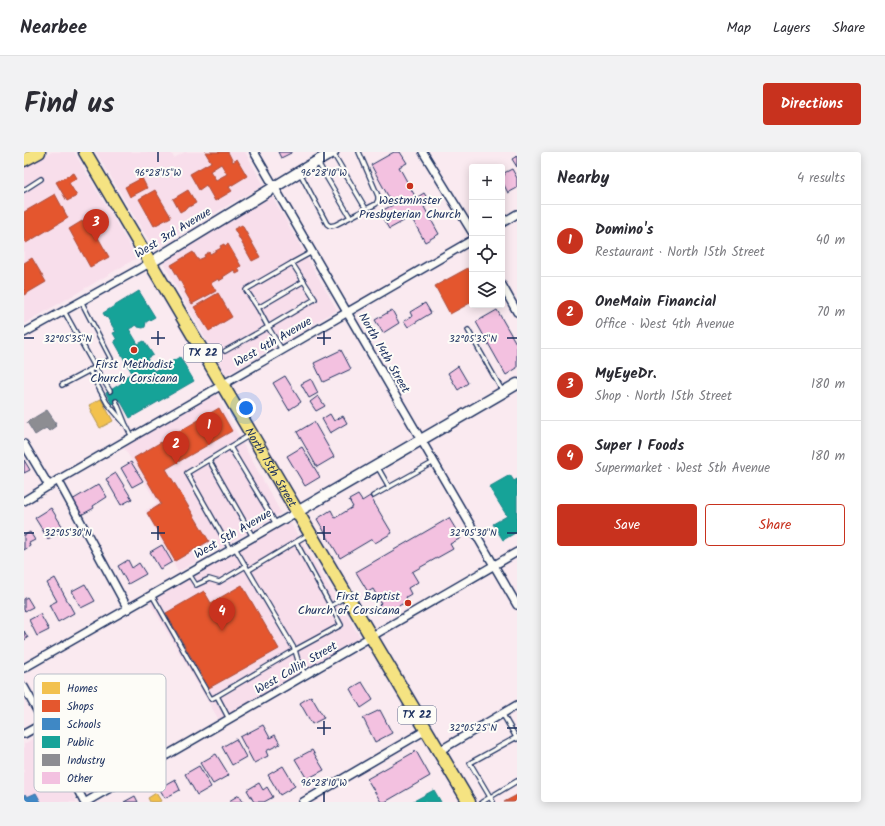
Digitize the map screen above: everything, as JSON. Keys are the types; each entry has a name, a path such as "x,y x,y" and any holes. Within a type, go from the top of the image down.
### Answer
{"main road":[{"path":"24,160 38,152"},
{"name":"North 15th Street","path":"85,152 371,637"},
{"name":"TX 22","path":"371,637 469,802"}],"street":[{"name":"North 14th Street","path":"254,152 517,605"},
{"name":"West 3rd Avenue","path":"24,333 150,263 333,152"},
{"path":"423,152 469,227"},
{"path":"505,221 517,214"},
{"name":"West 4th Avenue","path":"24,501 469,242"},
{"path":"505,290 517,312"},
{"name":"West 5th Avenue","path":"24,668 254,537 517,384"},
{"path":"24,444 49,486"},
{"path":"58,480 128,609"},
{"name":"West Collin Street","path":"166,755 517,552"},
{"path":"24,687 34,705"},
{"path":"439,751 517,705"},
{"path":"24,734 34,728"},
{"path":"303,802 426,730"},
{"path":"80,792 85,802"},
{"name":"West Collin Street","path":"85,802 102,792"}],"lane":[{"path":"333,152 366,209"},
{"path":"299,172 327,224 330,226 335,225 376,204 378,200 378,196 359,152"},
{"path":"317,161 350,217"},
{"path":"24,190 41,179"},
{"path":"282,350 246,290 292,262 312,252"},
{"path":"225,351 315,299 292,262"},
{"path":"258,308 304,281"},
{"path":"62,385 111,359 81,301"},
{"path":"64,311 110,391"},
{"path":"468,330 503,392"},
{"path":"89,370 107,403 126,426"},
{"path":"116,401 132,437"},
{"path":"251,434 187,472 233,549 249,570 295,650 299,664 306,675"},
{"path":"230,447 276,524"},
{"path":"209,460 254,537"},
{"path":"373,496 434,462"},
{"path":"377,465 389,487"},
{"path":"249,570 310,534"},
{"path":"152,595 212,699 295,650 341,625 296,542"},
{"path":"189,574 196,585 209,579 219,582 246,566"},
{"path":"331,606 347,596"},
{"path":"217,696 229,719"},
{"path":"493,802 470,763 517,738 502,713"},
{"path":"482,802 517,781"}],"shaded area":[{"path":"52,152 74,152 137,258 24,324 24,168"},
{"path":"96,152 171,152 174,158 185,152 245,152 264,185 153,248"},
{"path":"272,196 337,310 226,375 161,259"},
{"path":"215,393 281,513 178,572 145,511 157,503 123,446"},
{"path":"289,521 360,637 219,720 149,601"},
{"path":"34,738 34,792 72,792 77,802 24,802 24,744"}],"building: Homes":[{"path":"101,399 113,421 100,428 91,412 92,411 89,405"},
{"path":"156,793 161,801 150,802 148,798"}],"building: Shops":[{"path":"205,152 228,152 233,162 237,159 247,176 229,187 232,191 215,201 206,185 199,190 190,174 211,162","holes":["221,164 227,174 216,180 210,171"]},
{"path":"74,173 77,178 69,183 77,196 67,201 56,182"},
{"path":"142,178 147,188 130,197 125,187"},
{"path":"155,190 171,217 154,226 139,199"},
{"path":"188,190 196,203 180,212 173,199"},
{"path":"55,194 68,218 26,243 24,240 24,212"},
{"path":"87,218 109,257 90,267 69,229"},
{"path":"242,225 260,257 252,261 234,229"},
{"path":"224,244 225,246 228,244 241,266 238,268 240,272 236,274 234,270 219,281 218,279 211,283 216,291 192,304 171,265 193,252 198,260 205,257 204,255 209,252 210,254 221,248 220,246"},
{"path":"32,258 46,282 24,295 24,263"},
{"path":"468,268 469,304 450,314 435,286"},
{"path":"218,293 232,317 209,331 194,307"},
{"path":"219,408 232,431 166,469 209,541 175,561 147,513 161,504 134,458"},
{"path":"242,585 279,649 209,688 166,613 204,591 211,603"},
{"path":"517,795 517,802 504,802"}],"building: Schools":[{"path":"36,793 41,802 24,802 25,794 27,797"}],"building: Public":[{"name":"First Methodist Church Corsicana","path":"139,291 155,317 146,322 145,327 143,328 138,327 137,325 129,329 138,344 144,341 153,355 147,358 154,371 180,357 194,381 130,418 120,400 112,404 106,393 122,383 120,380 132,373 114,341 117,340 113,333 116,332 103,313"},
{"path":"510,475 514,481 517,479 517,532 503,540 493,524 507,516 489,487"},
{"path":"434,790 441,802 412,802"}],"building: Industry":[{"path":"47,410 56,423 54,424 56,426 49,431 46,428 35,435 27,422"}],"building: Other":[{"path":"278,152 291,152 291,153 281,158"},
{"path":"394,152 400,152 407,163 399,167 416,198 424,193 430,203 424,207 439,234 425,242 411,217 389,229 379,212 393,205 371,165"},
{"path":"517,156 517,167 512,159"},
{"path":"512,169 517,178 517,188 508,193 505,187 505,172"},
{"path":"425,303 431,313 408,327 404,321 412,316 410,312"},
{"path":"392,310 399,323 383,333 375,320"},
{"path":"497,310 517,345 517,368 506,375 476,322"},
{"path":"341,350 351,369 323,382 314,363"},
{"path":"458,366 468,383 458,390 448,373"},
{"path":"285,376 301,402 289,410 273,383"},
{"path":"311,379 318,393 309,398 301,384"},
{"path":"318,396 325,406 316,411 310,402"},
{"path":"330,414 334,421 343,416 347,423 330,433 322,419"},
{"path":"314,422 334,457 317,467 297,432"},
{"path":"302,447 320,477 305,486 287,456"},
{"path":"24,460 30,470 24,473"},
{"path":"131,462 143,481 132,487 121,468"},
{"path":"116,473 132,499 121,505 106,479"},
{"path":"99,484 107,497 93,506 94,508 81,515 72,500"},
{"path":"358,495 362,501 370,496 392,533 375,543 372,539 340,558 317,519 331,510 335,518 353,507 349,500"},
{"path":"51,508 64,529 48,539 35,518"},
{"path":"449,518 461,538 450,544 453,549 412,572 418,582 408,588 411,594 406,597 408,601 389,611 388,608 383,611 379,605 381,603 373,589 368,592 356,572"},
{"path":"30,532 35,540 29,543 30,546 24,550 24,534 25,535"},
{"path":"162,545 172,562 160,569 150,552"},
{"path":"128,560 132,568 139,563 146,574 128,584 118,566"},
{"path":"55,578 74,613 58,622 49,605 57,601 47,583"},
{"path":"85,584 95,601 81,608 72,591"},
{"path":"27,597 33,607 25,611 24,599"},
{"path":"40,614 49,630 37,636 29,620"},
{"path":"24,631 28,638 24,640"},
{"path":"362,682 373,700 361,708 350,689"},
{"path":"311,696 324,718 312,724 300,703"},
{"path":"380,710 392,733 375,742 363,718"},
{"path":"263,725 270,738 275,735 280,744 266,751 268,756 254,763 240,737"},
{"path":"236,739 246,757 232,765 222,747"},
{"path":"312,750 324,770 307,779 295,759"},
{"path":"416,751 430,776 385,802 381,802 367,779"},
{"path":"216,754 229,775 213,784 200,763"},
{"path":"199,766 211,787 197,795 185,774"},
{"path":"283,766 295,786 280,795 268,775"},
{"path":"175,779 180,790 165,798 161,792 166,792 166,784"},
{"path":"259,783 263,790 267,787 273,797 264,802 254,802 247,790"},
{"path":"239,795 243,802 229,801"},
{"path":"135,796 138,802 124,802"}],"place":[{"name":"Westminster Presbyterian Church","path":"410,186"},
{"name":"MyEyeDr.","path":"96,242"},
{"name":"First Methodist Church Corsicana","path":"134,350"},
{"name":"Domino's","path":"209,445"},
{"name":"OneMain Financial","path":"176,464"},
{"name":"First Baptist Church of Corsicana","path":"408,603"},
{"name":"Super 1 Foods","path":"222,631"}]}
